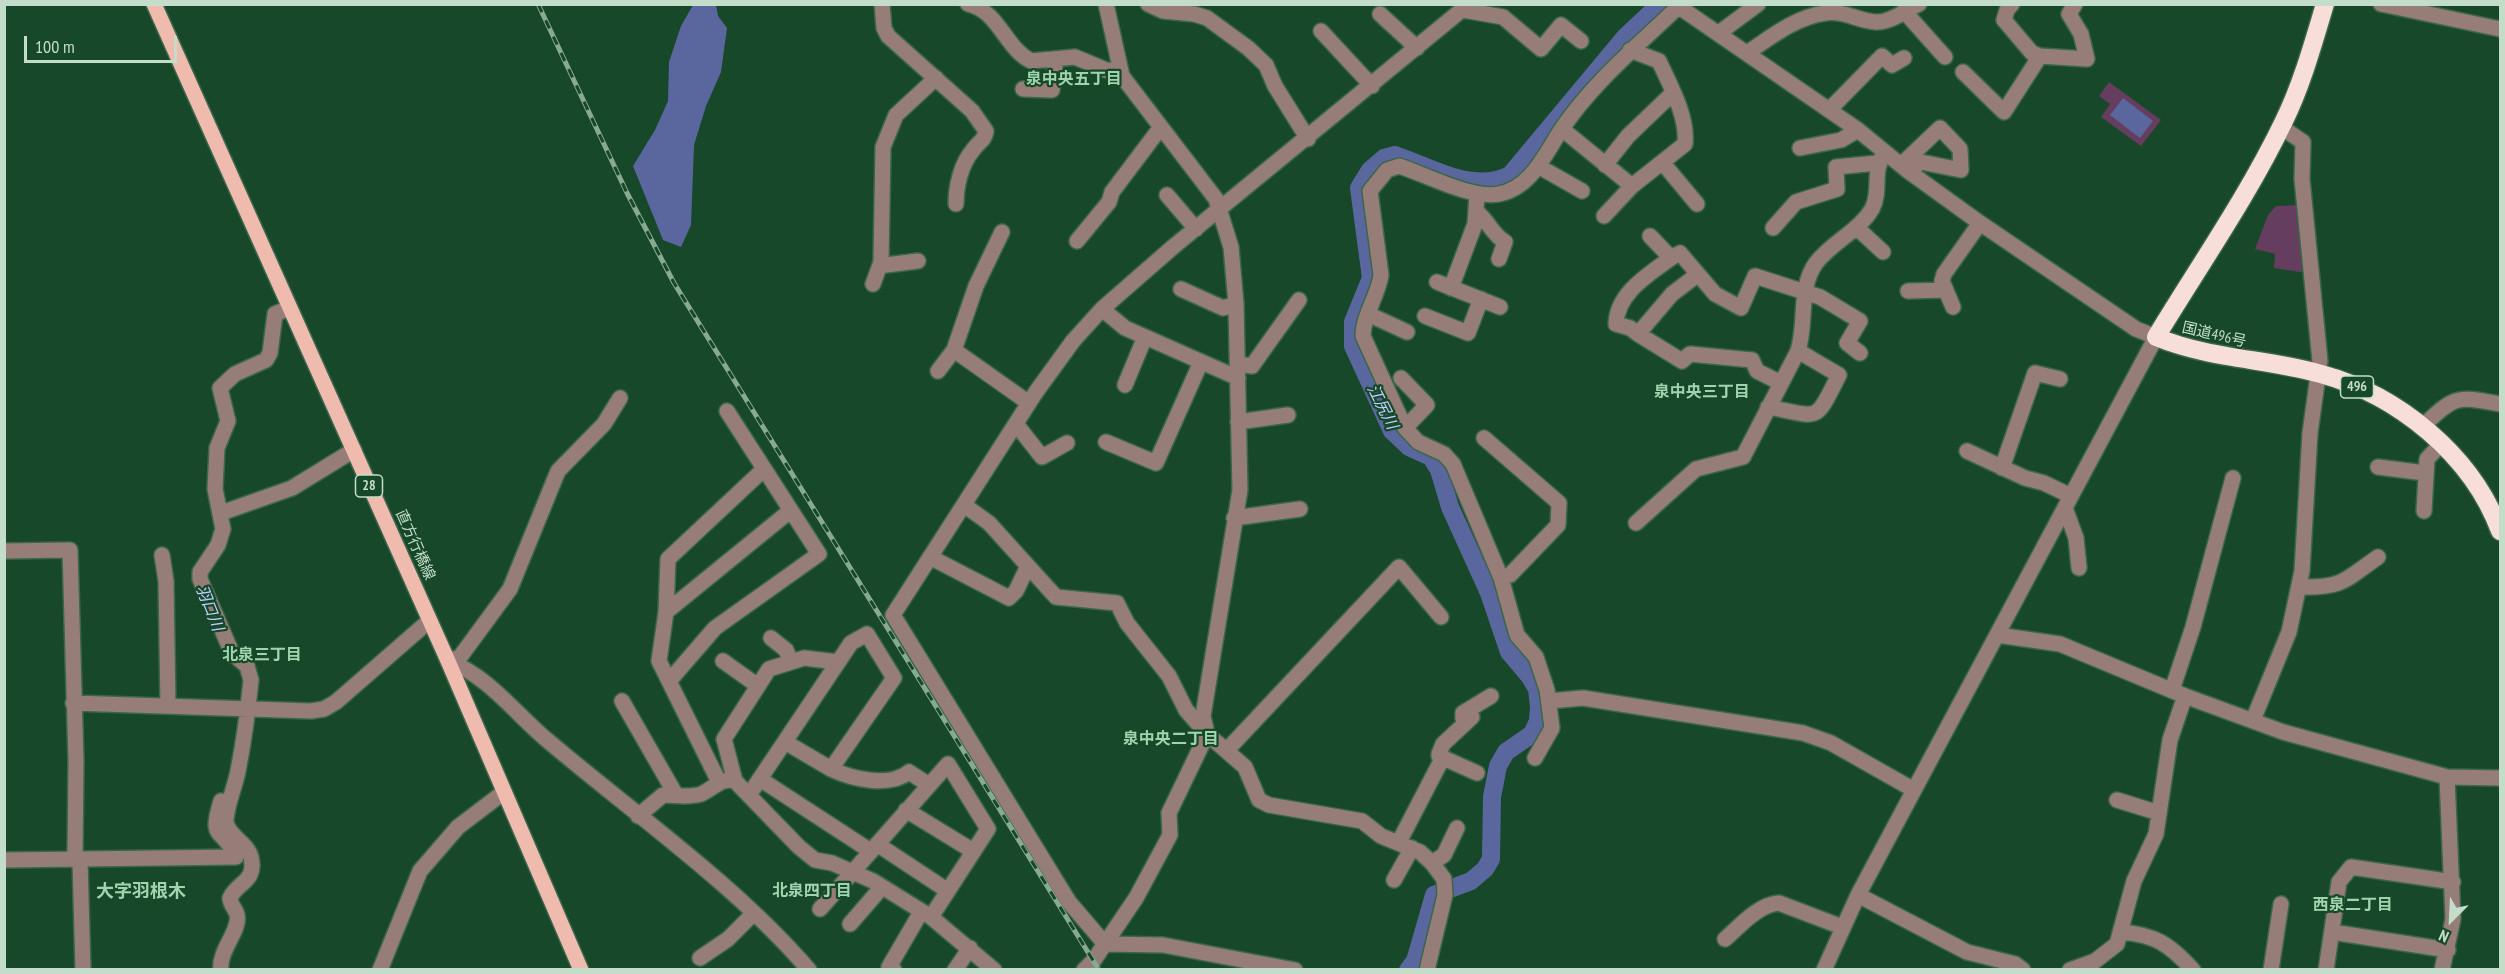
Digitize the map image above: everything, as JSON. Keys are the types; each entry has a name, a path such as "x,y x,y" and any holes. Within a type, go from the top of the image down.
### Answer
{"highway":[{"name":"国道496号","path":"2325,4 2304,75 2281,127 2156,337 2209,355 2319,373 2369,392 2423,426 2442,444 2462,466 2482,495 2500,531"}],"main road":[{"name":"直方行橋線","path":"154,4 448,661 581,969"}],"street":[{"path":"882,4 888,36 972,111 986,131 984,139 971,151 958,182 956,204"},
{"path":"968,4 988,14 1027,59 1035,62 1075,57 1107,70 1121,71"},
{"path":"1084,969 1106,944 1151,875 1170,835 1169,813 1207,734 1203,716 1240,490 1236,304 1231,247 1216,199 1161,128 1121,71 1106,4"},
{"path":"1148,4 1163,11 1180,8 1207,18 1259,56 1266,64 1275,86 1308,139"},
{"path":"1719,33 1758,4"},
{"path":"1747,53 1793,23 1825,9 1875,22 1887,20 1919,4"},
{"path":"2012,4 2004,20 2032,53 2040,56 2087,59 2080,34 2070,14 2075,4"},
{"path":"2381,4 2441,10 2500,29"},
{"path":"1535,758 1552,728 1549,701 1541,667 1517,635 1501,578 1453,464 1444,454 1418,442 1405,428 1385,378 1363,336 1363,326 1381,275 1370,197 1373,183 1387,170 1399,166 1477,194 1501,193 1512,189 1528,178 1538,166 1562,129 1598,84 1678,5 1858,130 1881,158 1905,168 1980,224 2136,329 2156,337 1858,895 1824,969"},
{"path":"1295,969 1163,945 1106,944 1069,902 893,615 1029,404 1073,341 1102,309 1196,229 1466,7 1503,17 1541,49 1561,25 1581,41"},
{"path":"1904,11 1945,57"},
{"path":"1380,14 1417,48"},
{"path":"1321,31 1372,86"},
{"path":"1604,216 1632,186 1684,144 1686,136 1673,93 1659,61 1630,50"},
{"path":"1829,110 1882,56 1892,65 1904,58"},
{"path":"1963,72 2004,112 2040,56"},
{"path":"1023,89 1052,90 1056,59"},
{"path":"873,284 881,262 883,147 896,115 936,78"},
{"path":"1605,165 1628,136 1673,93"},
{"path":"2253,720 2289,632 2299,587 2310,433 2319,373 2302,179 2303,142 2281,127"},
{"path":"1077,241 1109,202 1112,192 1161,128"},
{"path":"1562,129 1632,186"},
{"path":"1800,148 1841,140 1858,130"},
{"path":"1636,523 1696,469 1743,457 1798,351 1804,333 1804,290 1815,264 1864,220 1873,207 1881,158"},
{"path":"1773,228 1796,202 1837,189 1836,167 1881,158"},
{"path":"1662,162 1697,204"},
{"path":"1538,166 1582,191"},
{"path":"1477,194 1475,224 1444,285 1500,307"},
{"path":"1167,195 1196,229"},
{"path":"1477,212 1487,220 1494,236 1505,242 1499,259"},
{"path":"1953,307 1942,281 1944,273 1980,224"},
{"path":"1856,227 1883,252"},
{"path":"938,371 954,350 976,286 1002,232"},
{"path":"1650,236 1671,258"},
{"path":"1781,383 1757,371 1752,360 1690,354 1682,361 1638,334 1616,324 1620,306 1644,276 1680,254 1715,294 1741,308 1755,276 1776,285 1804,290 1860,321 1847,343 1860,353"},
{"path":"881,262 886,265 918,261"},
{"path":"1638,334 1672,294 1696,275"},
{"path":"1181,289 1223,308 1236,304"},
{"path":"1908,291 1946,290"},
{"path":"1425,316 1468,333 1481,299"},
{"path":"1102,309 1125,328 1202,362 1238,371 1252,366 1299,300"},
{"path":"221,969 221,958 236,923 237,915 230,898 232,892 246,883 252,865 251,855 226,824 235,787 251,680 250,671 232,653 200,579 200,572 218,545 224,529 215,489 217,448 228,422 220,388 235,374 266,360 270,353 275,314 289,308"},
{"path":"1368,314 1407,332"},
{"path":"1125,385 1145,337"},
{"path":"954,350 1029,404"},
{"path":"1768,407 1813,416 1820,412 1839,375 1798,351"},
{"path":"1106,442 1156,463 1202,362"},
{"path":"2002,468 2035,374 2060,379"},
{"path":"1401,378 1427,405 1405,428"},
{"path":"448,661 460,657 510,589 558,471 604,424 620,398"},
{"path":"2423,426 2449,402 2460,398 2500,404"},
{"path":"670,680 715,628 819,554 727,411"},
{"path":"1238,422 1288,415"},
{"path":"1016,424 1042,457 1067,443"},
{"path":"1484,438 1559,504 1557,525 1509,575 1501,578"},
{"path":"2424,511 2427,459 2442,444"},
{"path":"224,512 292,488 354,450"},
{"path":"1967,451 2068,502"},
{"path":"2378,467 2425,473"},
{"path":"719,782 659,661 666,612 668,559 763,470"},
{"path":"2070,969 2095,965 2117,944 2134,881 2156,834 2178,693 2193,627 2233,478"},
{"path":"2068,502 2076,538 2079,568"},
{"path":"964,506 989,523 1056,597 1117,603 1127,623 1169,676 1186,710 1207,734 1245,767 1252,779 1255,794 1262,802 1362,821 1381,836 1406,845 1432,863 1444,879 1445,895 1427,969"},
{"path":"1234,518 1300,509"},
{"path":"666,612 790,511"},
{"path":"4,551 70,550 83,969"},
{"path":"162,555 166,581 168,706"},
{"path":"930,557 1009,598 1016,591 1028,566"},
{"path":"2299,587 2331,587 2339,584 2378,557"},
{"path":"1227,750 1399,567 1441,617"},
{"path":"73,703 311,711 324,709 336,702 429,621"},
{"path":"749,795 850,643 867,634 894,678 831,769"},
{"path":"1997,635 2060,644 2178,693 2283,732 2446,777 2500,778"},
{"path":"771,638 786,650 791,662"},
{"path":"735,781 724,739 769,669 804,658 838,662"},
{"path":"448,661 462,666 476,677 754,913 809,969"},
{"path":"723,661 758,686"},
{"path":"1394,880 1441,761 1439,756 1443,744 1467,722 1463,713 1491,696"},
{"path":"1549,701 1583,698 1803,733 1831,743 1914,790"},
{"path":"622,701 676,795"},
{"path":"785,742 852,779 900,779 909,772 929,785"},
{"path":"1439,756 1477,773"},
{"path":"820,909 948,764 988,829 948,891 926,914 889,967 894,969"},
{"path":"2442,969 2453,919 2453,882 2446,777"},
{"path":"638,816 663,795 701,794 719,782 728,779 735,781 799,847 815,860 853,872 882,887 926,914 994,969"},
{"path":"760,779 948,891"},
{"path":"4,860 236,857 214,823 226,784 235,787"},
{"path":"380,969 420,871 458,826 504,792"},
{"path":"2117,801 2159,813"},
{"path":"906,810 973,851"},
{"path":"1432,863 1444,855 1457,828"},
{"path":"2326,969 2339,882 2351,867 2453,882"},
{"path":"850,924 882,887"},
{"path":"1858,895 1967,952 2015,964 2023,969"},
{"path":"1725,939 1764,907 1773,903 1779,903 1842,927"},
{"path":"2271,969 2281,903"},
{"path":"700,958 728,939 754,913"},
{"path":"2332,932 2448,950"},
{"path":"2121,933 2147,935 2160,941 2193,969"},
{"path":"956,969 970,948"}],"shaded area":[{"path":"2109,82 2161,120 2141,146 2101,117 2110,104 2099,96"},
{"path":"2301,205 2307,273 2274,268 2275,254 2255,249 2268,215 2276,206"}],"water":[{"path":"693,5 716,5 718,16 727,28 721,72 706,106 694,145 691,225 681,247 663,240 633,166 655,130 668,101 669,62 681,26"},
{"path":"2123,98 2153,121 2140,138 2110,115"}],"waterway":[{"name":"江尻川","path":"1408,970 1415,961 1434,895 1471,881 1485,869 1491,859 1492,797 1498,766 1506,752 1532,734 1538,721 1539,707 1537,689 1509,652 1489,593 1450,507 1439,470 1431,457 1409,447 1392,431 1353,346 1353,322 1371,278 1359,188 1370,170 1384,158 1395,155 1437,172 1466,180 1481,182 1510,175 1625,37 1660,4"}],"railway":[{"path":"538,4 627,193 674,283 1099,970"}],"district":[{"name":"泉中央五丁目","path":"1074,79"},
{"name":"泉中央三丁目","path":"1702,392"},
{"name":"北泉三丁目","path":"262,655"},
{"name":"泉中央二丁目","path":"1171,739"},
{"name":"北泉四丁目","path":"812,891"},
{"name":"大字羽根木","path":"141,892"},
{"name":"西泉二丁目","path":"2353,905"}],"water label":[{"name":"羽口川","path":"209,608"}]}
